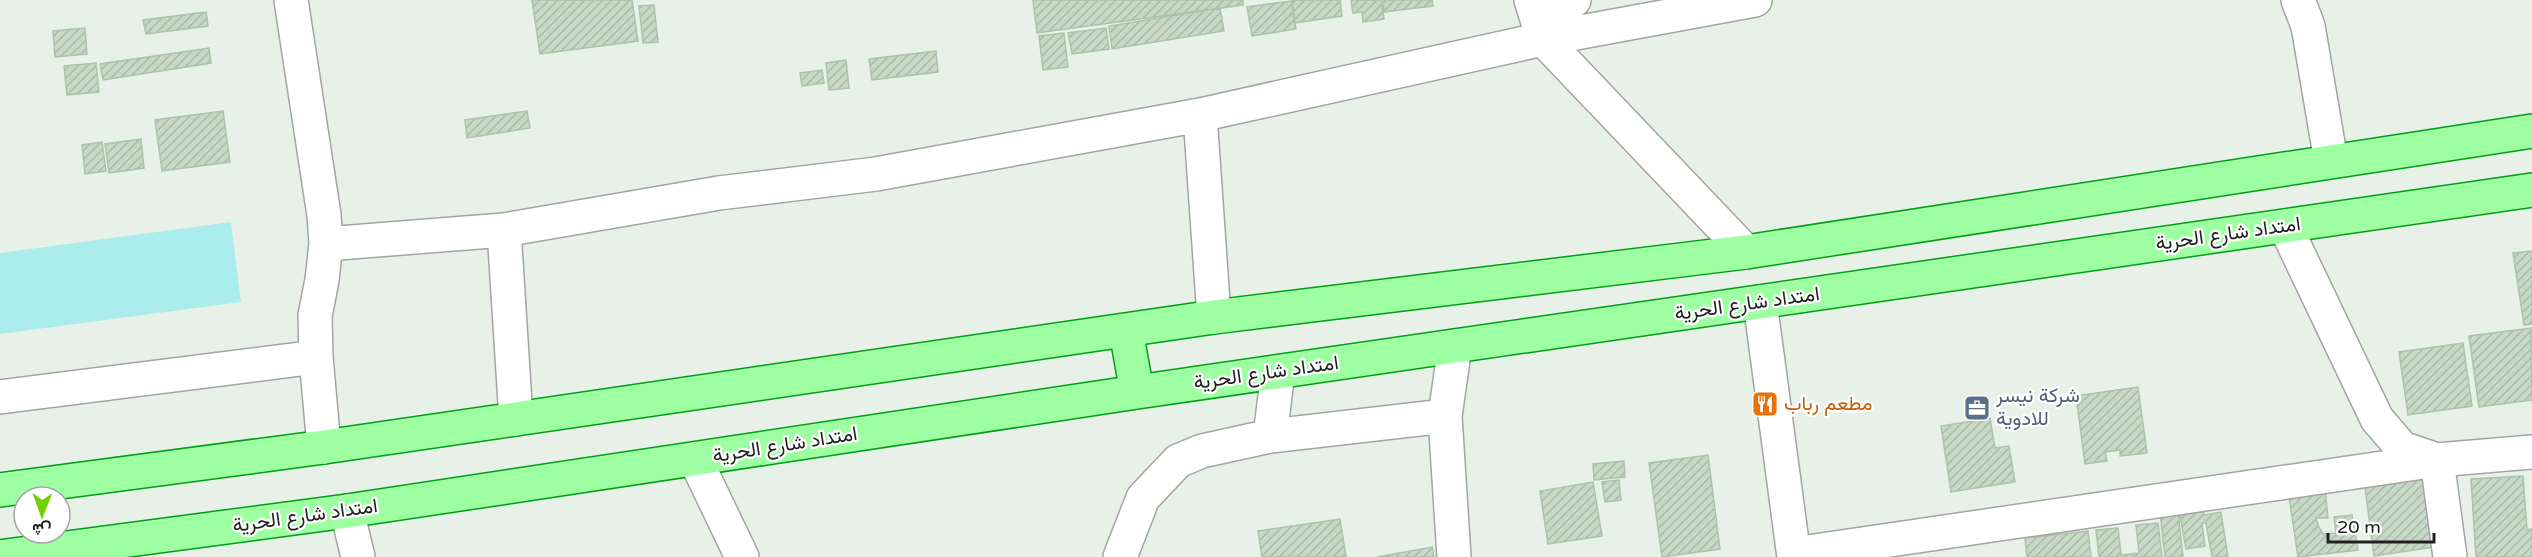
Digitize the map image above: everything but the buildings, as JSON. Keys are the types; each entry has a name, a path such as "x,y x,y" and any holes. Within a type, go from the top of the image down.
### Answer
{"main road":[{"path":"0,490 324,447 1215,318 1746,252 2532,131"},
{"name":"امتداد شارع الحرية","path":"0,557 347,511 1137,392 2532,190"},
{"path":"1126,331 1137,392"}],"street":[{"path":"291,0 324,215 326,244 315,316 316,357 324,447"},
{"path":"1538,22 1574,0"},
{"path":"326,244 504,230 719,194 876,174 1200,115 1538,22 1755,0"},
{"path":"2298,0 2308,26 2331,161"},
{"path":"1538,22 1746,252"},
{"path":"1200,115 1215,318"},
{"path":"2285,225 2377,419 2402,448 2438,460"},
{"path":"504,230 516,419"},
{"path":"1760,302 1794,556 2438,460 2532,452"},
{"path":"1454,557 1446,416 1455,346"},
{"path":"0,397 316,357"},
{"path":"1270,436 1278,372"},
{"path":"1120,557 1143,498 1178,461 1202,451 1270,436 1446,416"},
{"path":"695,459 742,557"},
{"path":"2438,460 2451,557"},
{"path":"347,511 358,557"}],"shaded area":[{"path":"231,222 241,302 0,334 0,253"}],"place":[{"name":"مطعم رباب","path":"1765,404"},
{"name":"شركة نيسر للادوية","path":"1977,408"}]}
